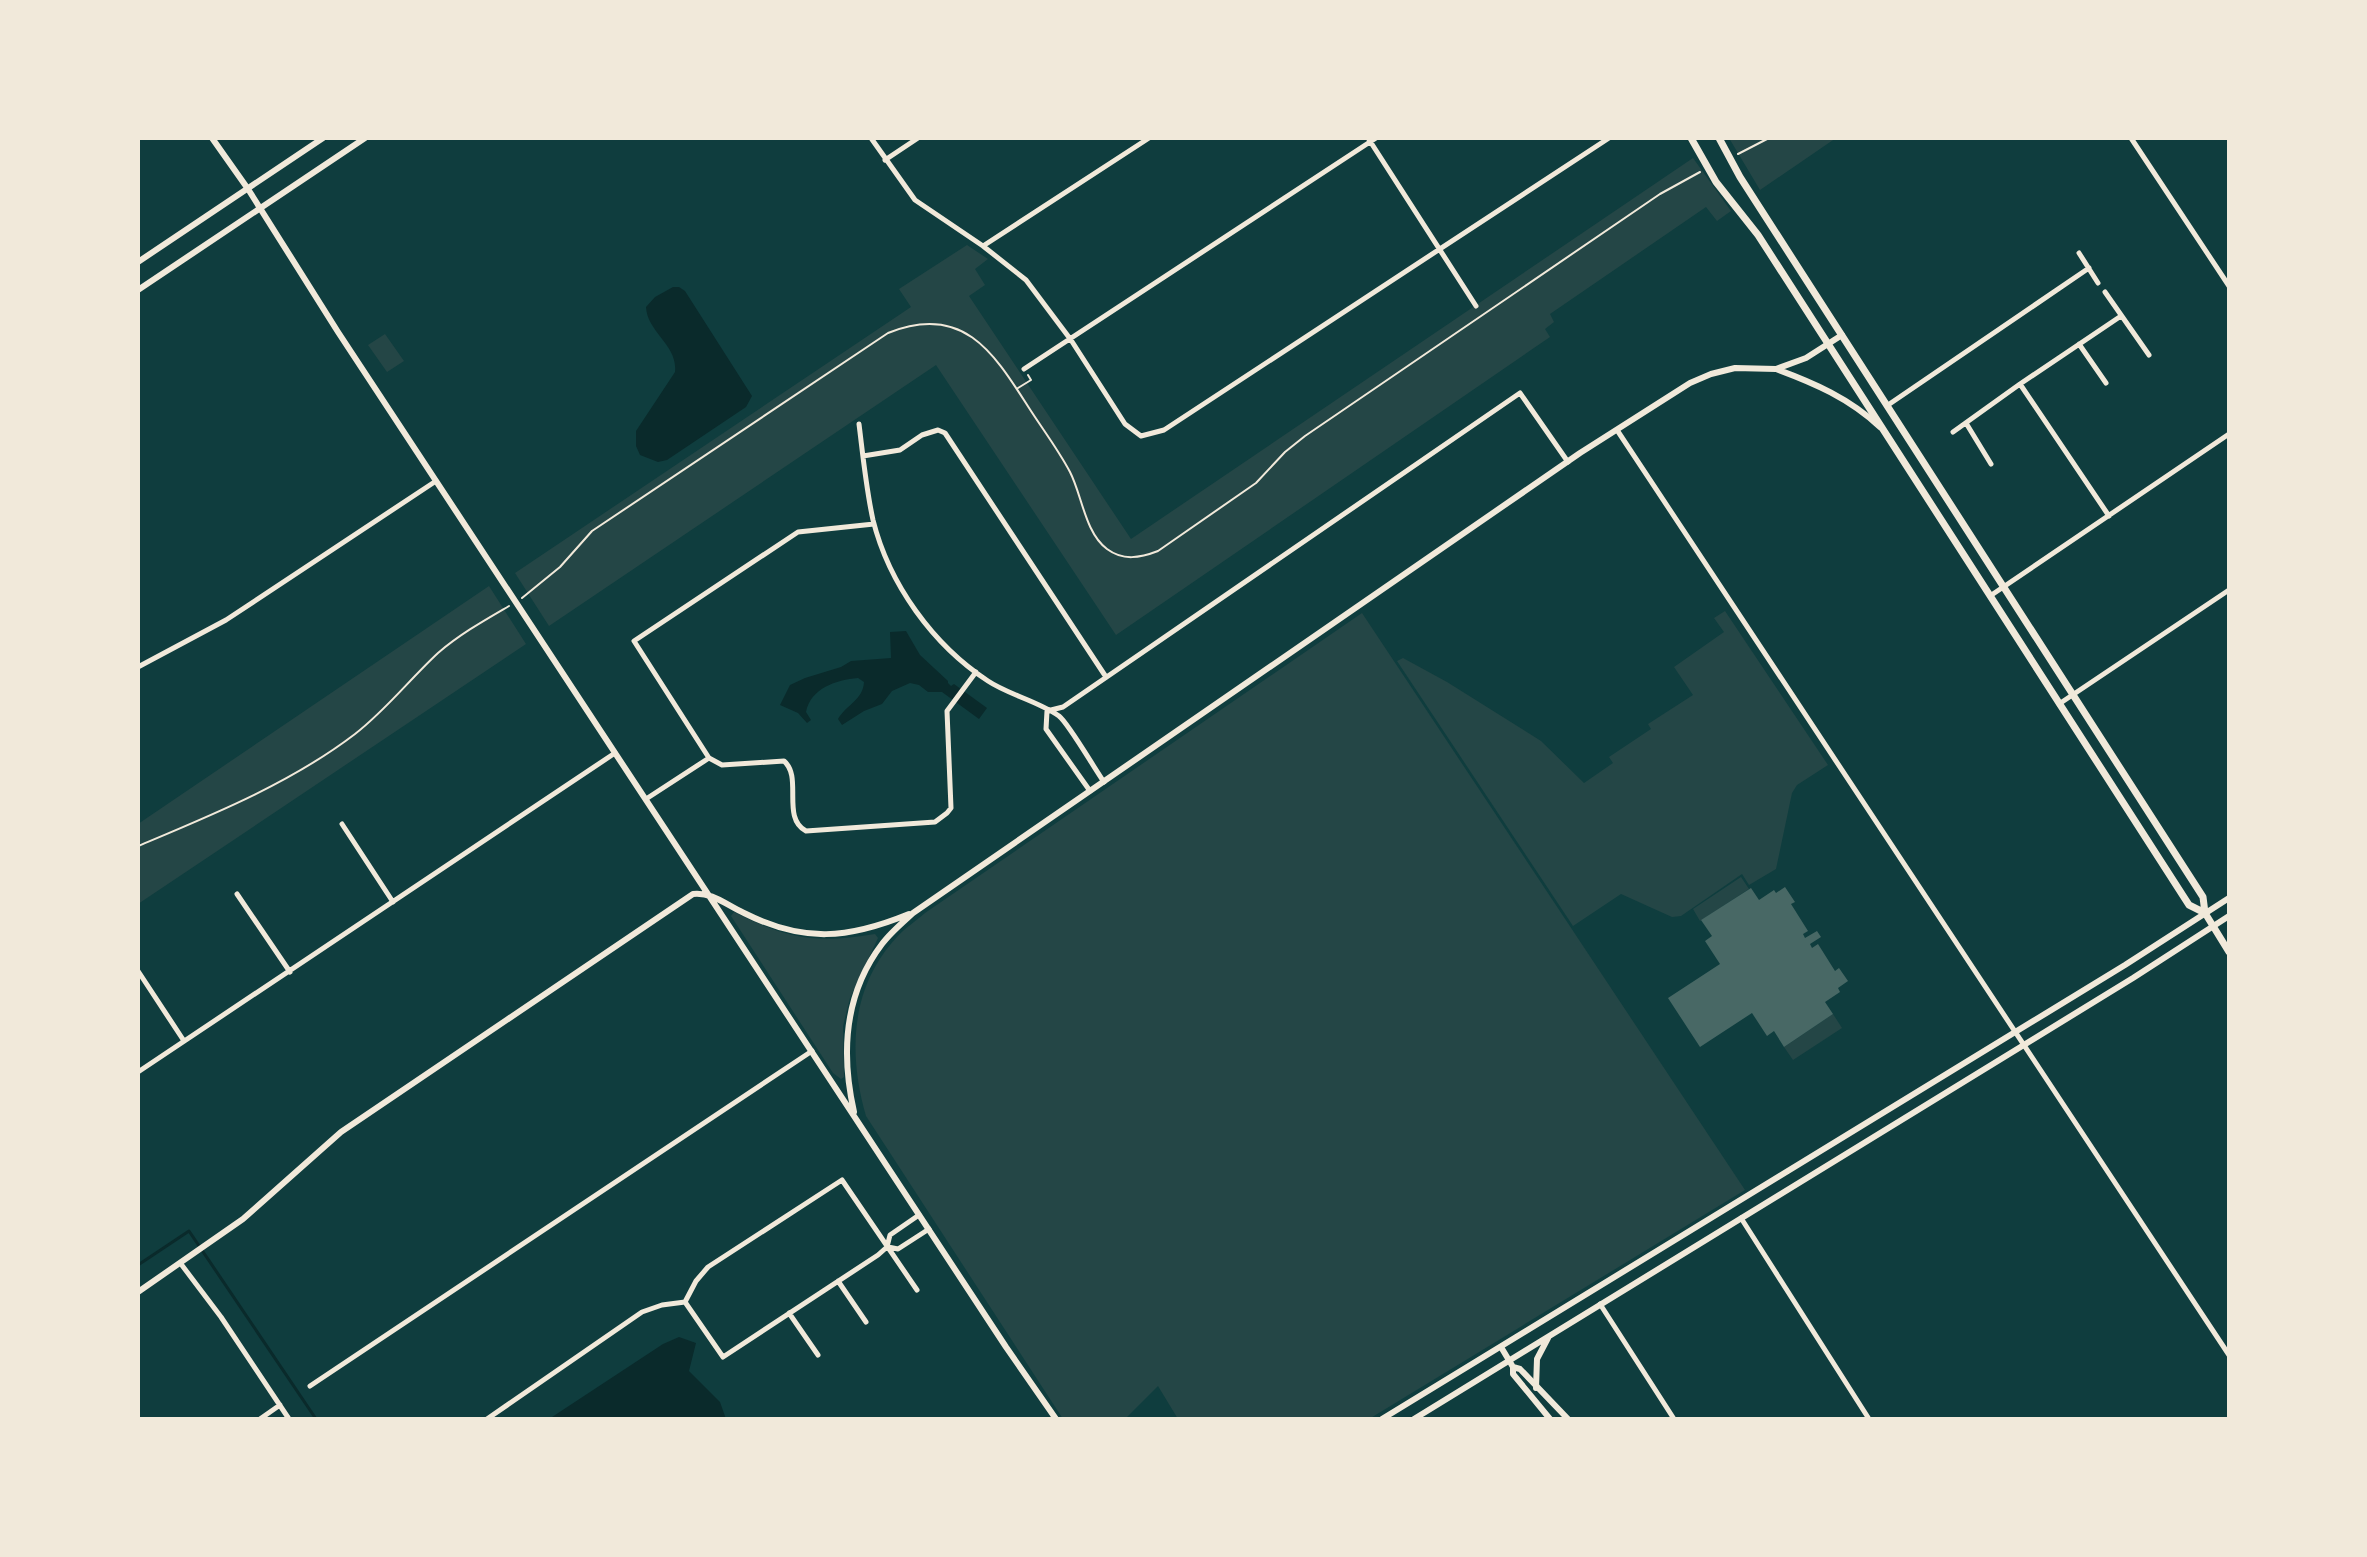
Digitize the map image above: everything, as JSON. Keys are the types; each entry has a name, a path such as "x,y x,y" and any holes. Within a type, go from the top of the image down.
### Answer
{"main road":[{"path":"1691,138 1716,182 1758,235 1888,435 2189,905 2205,913"},
{"path":"1719,138 1771,225 2203,897 2205,913 2229,952"},
{"path":"1758,235 1771,225"},
{"path":"1919,484 1933,476"},
{"path":"2122,802 2136,792"}],"street":[{"path":"212,138 1056,1419"},
{"path":"138,262 323,138"},
{"path":"138,290 365,138"},
{"path":"871,138 915,200 983,246 1026,280 1071,340 1125,424 1141,436 1164,430 1609,138"},
{"path":"885,160 918,138"},
{"path":"983,246 1149,138"},
{"path":"2131,138 2229,286"},
{"path":"1024,369 1371,139 1476,306"},
{"path":"2079,253 2098,283"},
{"path":"1888,405 2089,268"},
{"path":"2105,292 2149,355"},
{"path":"1953,432 2121,316"},
{"path":"1776,369 1806,358 1842,335"},
{"path":"2079,344 2106,383"},
{"path":"855,1116 848,1085 846,1052 855,994 866,967 883,942 913,913 1568,462 1690,383 1735,368 1776,369 1821,386 1851,404 1888,435"},
{"path":"2020,384 2109,516"},
{"path":"1047,711 1063,707 1520,393 1568,462"},
{"path":"1966,423 1991,464"},
{"path":"859,424 874,524 897,580 917,612 951,651 976,672 1060,717 1104,782"},
{"path":"863,456 900,450 922,435 938,430 945,433 1106,677"},
{"path":"1617,430 2229,1355"},
{"path":"1990,596 2229,434"},
{"path":"138,667 226,620 436,481"},
{"path":"874,524 798,532 634,641 709,758 722,765 784,761 788,765 795,818 800,828 806,831 935,822 951,808 947,721 950,707 976,672"},
{"path":"2059,704 2229,590"},
{"path":"1047,711 1046,729 1090,791"},
{"path":"138,1072 615,753"},
{"path":"646,799 709,758"},
{"path":"342,824 393,902"},
{"path":"138,1292 217,1239 341,1132 693,894 707,893 763,923 818,936 843,935 876,928 913,913"},
{"path":"237,894 290,972"},
{"path":"1382,1419 2016,1032 2229,898"},
{"path":"1414,1419 1511,1363 1550,1335 2025,1045 2229,916"},
{"path":"138,971 184,1041"},
{"path":"310,1386 812,1051"},
{"path":"1845,1137 1853,1149"},
{"path":"685,1302 708,1267 842,1180 917,1290"},
{"path":"685,1302 723,1357 887,1247 890,1235 919,1215"},
{"path":"1741,1218 1869,1419"},
{"path":"887,1247 898,1249 929,1229"},
{"path":"1682,1235 1690,1250"},
{"path":"181,1264 289,1419"},
{"path":"838,1281 866,1322"},
{"path":"487,1419 642,1312 685,1302"},
{"path":"1600,1304 1674,1419"},
{"path":"789,1313 818,1355"},
{"path":"1536,1388 1538,1356 1550,1335"},
{"path":"1501,1347 1511,1363 1513,1374 1550,1419"},
{"path":"1511,1363 1568,1419"},
{"path":"260,1419 280,1405"}],"path":[{"path":"1736,154 1769,138"},
{"path":"1017,389 1031,380 1024,369"},
{"path":"138,846 204,818 308,766 385,709 437,654 512,604"}],"shaded area":[{"path":"1729,138 1836,138 1760,190"},
{"path":"1693,158 1731,211 1717,221 1706,207 1550,314 1554,322 1545,329 1550,337 1116,635 936,365 549,626 515,573 911,307 899,289 967,245 988,259 975,269 985,285 969,296 1131,539"},
{"path":"673,287 685,291 752,396 746,407 667,460 658,462 640,455 636,446 636,431 675,372 675,362 651,324 646,307 655,297"},
{"path":"385,334 404,361 387,372 368,345"},
{"path":"489,586 526,644 138,904 138,824"},
{"path":"1725,611 1828,765 1797,785 1792,793 1776,869 1749,885 1742,874 1681,916 1672,917 1621,894 1573,926 1397,661 1403,658 1447,682 1541,741 1584,783 1613,763 1609,757 1651,729 1648,724 1693,695 1674,667 1724,632 1714,618"},
{"path":"1362,613 1745,1190 1369,1419 1178,1419 1158,1386 1125,1419 1063,1419 866,1116 860,1093 856,1045 857,1022 870,977 897,937 925,913"},
{"path":"906,631 920,655 951,686 954,684 987,708 979,719 942,692 928,692 910,683 892,691 882,704 842,725 838,719 863,688 864,682 858,678 833,683 819,691 806,712 811,720 807,723 798,713 780,705 790,685 805,678 851,661 891,658 890,632"},
{"path":"1741,877 1749,889 1700,921 1693,909"},
{"path":"734,912 770,928 803,937 836,939 875,934 878,938 850,998 843,1026 844,1077 841,1079 833,1073 731,916"},
{"path":"1833,1014 1842,1028 1793,1060 1784,1047"},
{"path":"679,1337 696,1343 689,1371 720,1402 726,1419 549,1419 663,1344"}],"building":[{"path":"1785,887 1795,902 1791,904 1808,931 1803,934 1805,938 1817,931 1821,937 1810,944 1812,948 1818,944 1835,971 1839,968 1848,981 1838,988 1840,992 1825,1002 1833,1014 1784,1047 1774,1031 1767,1036 1752,1013 1700,1047 1668,998 1720,964 1705,941 1712,936 1701,920 1751,888 1759,900"}],"waterway":[{"path":"138,1265 189,1231 316,1419"}]}
